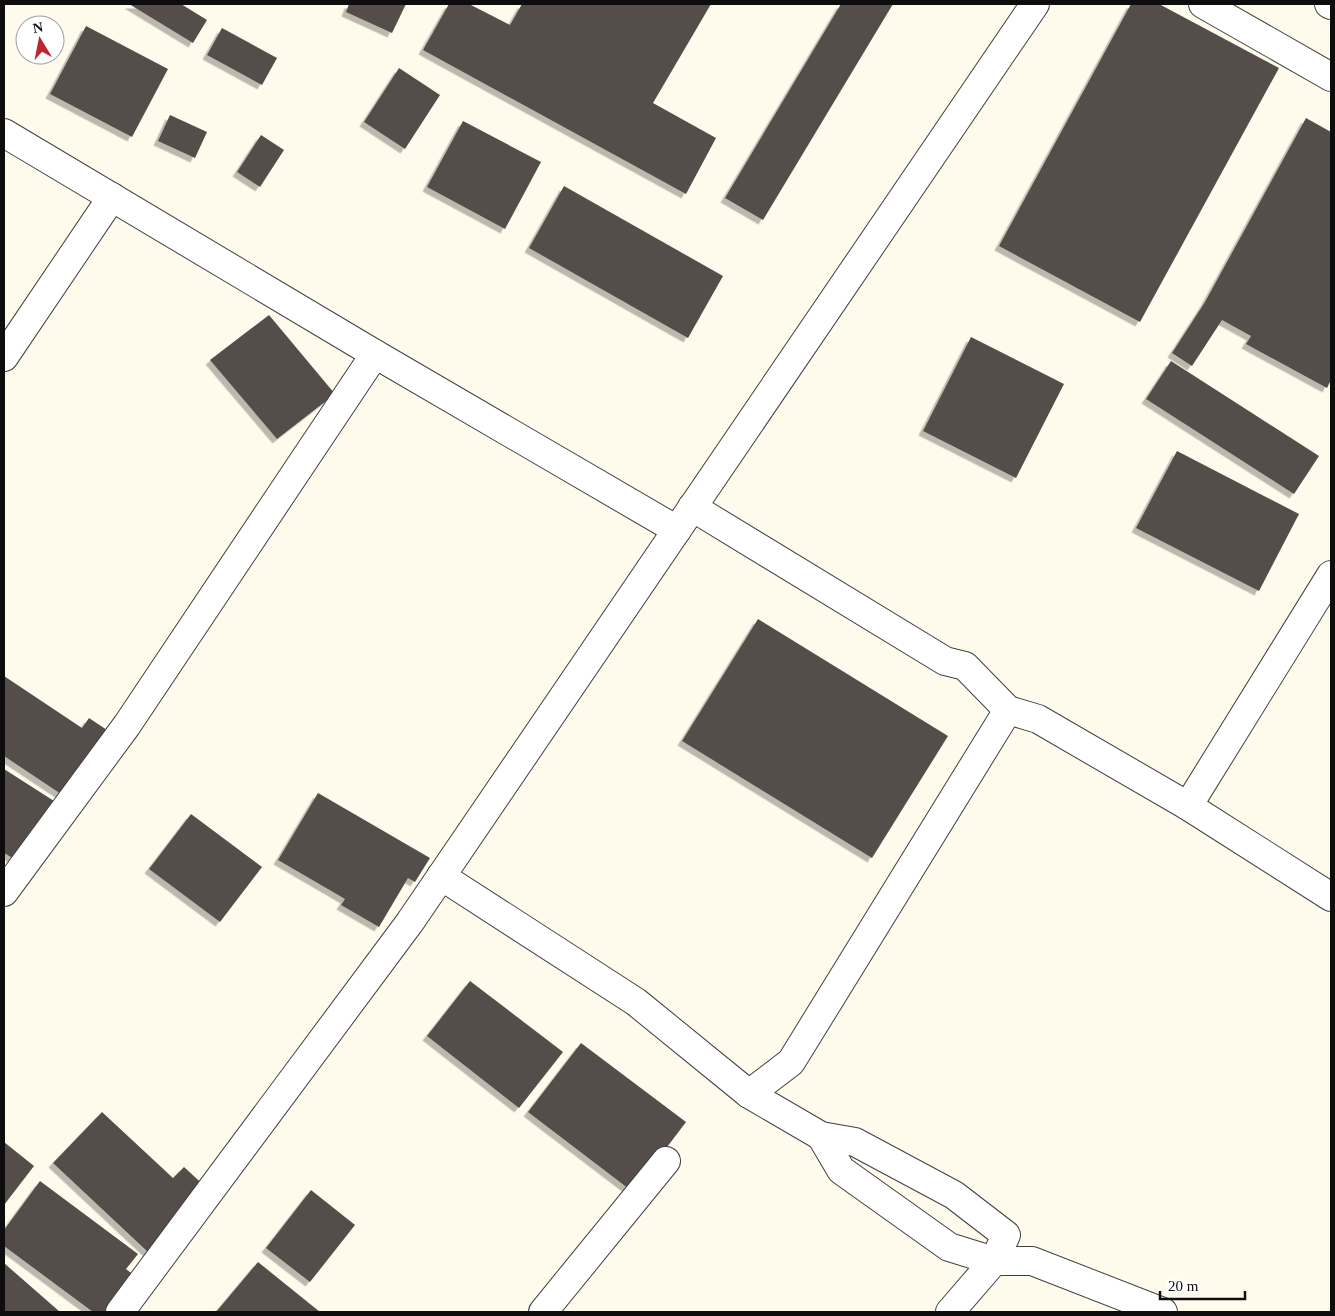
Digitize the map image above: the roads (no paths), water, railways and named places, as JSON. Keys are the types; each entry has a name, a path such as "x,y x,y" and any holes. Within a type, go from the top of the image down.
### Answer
{"street":[{"path":"120,1312 410,922 1034,4"},
{"path":"1203,4 1331,77"},
{"path":"4,133 677,530"},
{"path":"4,357 112,197"},
{"path":"4,892 127,725 376,354"},
{"path":"692,507 945,661 965,666 1008,710 1038,719 1188,806 1331,897"},
{"path":"1188,806 1331,575"},
{"path":"749,1094 791,1062 1008,710"},
{"path":"441,876 636,1002 749,1094 820,1136 855,1142 954,1195 1006,1235 994,1261 950,1312"},
{"path":"820,1136 841,1170 949,1247 994,1261 1032,1261 1163,1312"},
{"path":"543,1312 666,1161"}]}
